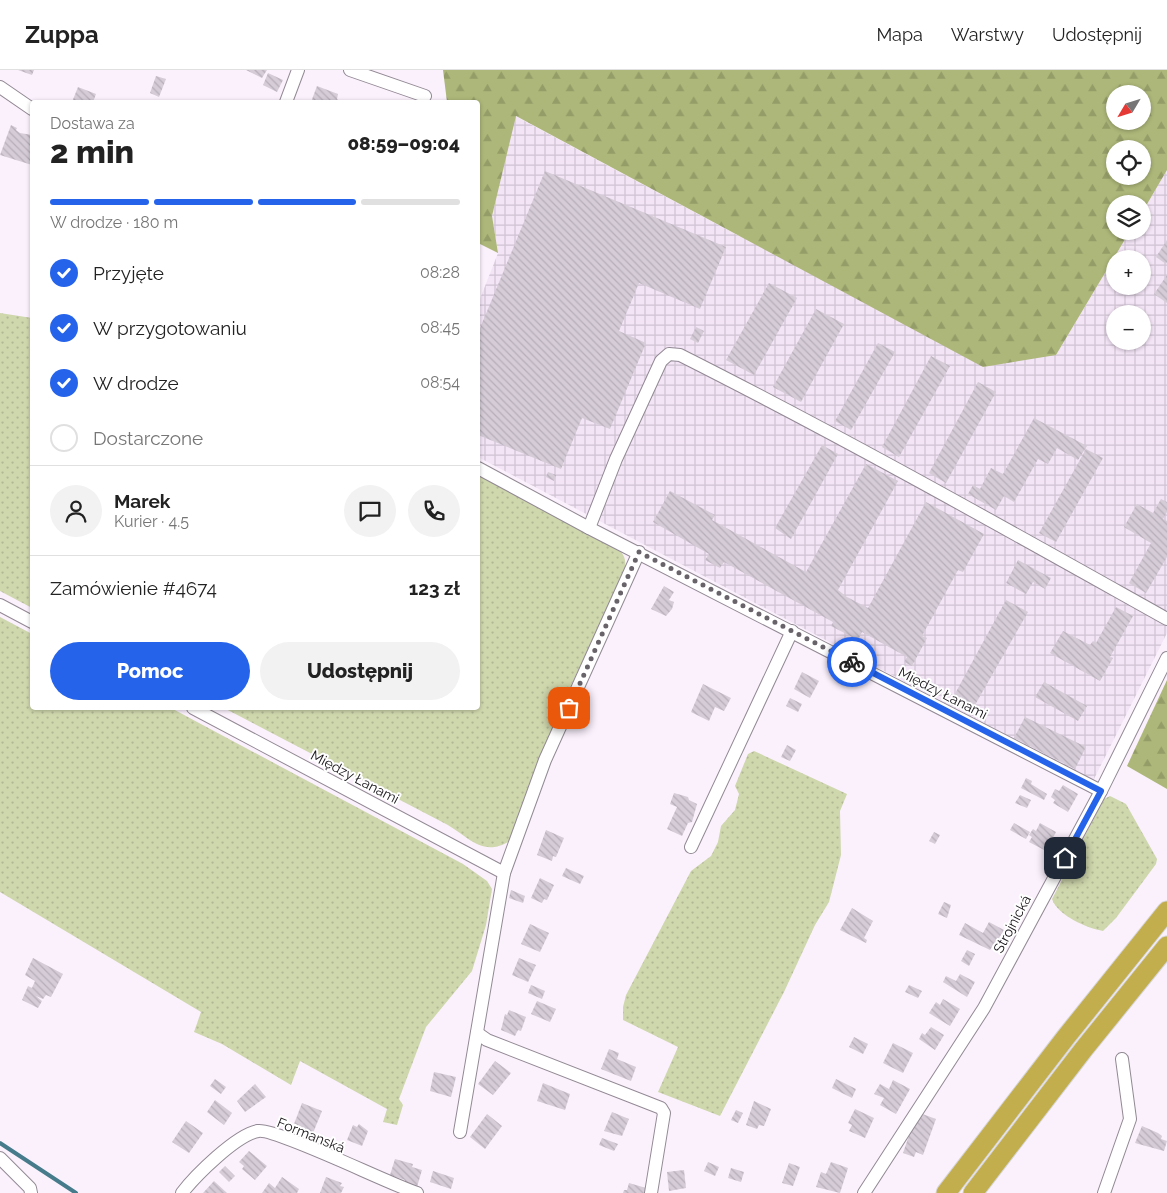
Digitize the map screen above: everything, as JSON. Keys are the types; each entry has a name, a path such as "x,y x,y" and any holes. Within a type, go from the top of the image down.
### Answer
{"highway":[{"path":"946,1193 1066,1036 1167,911"},
{"path":"973,1193 1088,1043 1167,946"}],"street":[{"path":"287,100 298,70"},
{"path":"350,70 425,96"},
{"path":"0,88 30,108"},
{"path":"589,528 616,459 661,362 669,354 680,354 932,487 1167,619"},
{"name":"Między Łanami","path":"480,469 589,528 1101,791"},
{"path":"460,1132 504,873 546,760 639,552"},
{"path":"0,605 30,621"},
{"path":"691,847 792,631"},
{"name":"Strojnická","path":"864,1193 984,1008 1101,791 1167,658"},
{"name":"Między Łanami","path":"197,710 504,873"},
{"path":"478,1032 486,1040 660,1108 664,1113 651,1193"},
{"path":"1104,1193 1130,1120 1122,1060"},
{"name":"Formanská","path":"182,1193 195,1177 217,1157 248,1135 259,1131 282,1137 394,1186 417,1193"},
{"path":"0,1158 30,1188 31,1193"}],"shaded area":[{"path":"515,116 737,235 1056,355 1106,271 1106,295 1151,295 1151,250 1119,250 1125,240 1151,240 1151,197 1167,170 1167,633 1093,781 480,458 480,299 498,253 492,216"}],"green space":[{"path":"443,70 1167,70 1167,170 1151,197 1151,195 1106,195 1106,240 1125,240 1119,250 1106,250 1106,271 1056,355 983,367 516,116 492,216 498,253 480,244 480,100 447,100"},
{"path":"0,313 30,318 30,607 0,591"},
{"path":"480,475 621,552 625,561 625,568 622,579 562,704 511,840 492,847 476,844 444,823 228,710 480,710"},
{"path":"0,617 30,633 30,710 175,710 463,864 487,881 492,889 486,925 472,971 426,1027 399,1099 403,1105 397,1125 383,1122 387,1109 300,1061 291,1085 222,1044 194,1032 201,1012 0,892"},
{"path":"1167,680 1167,789 1127,766"},
{"path":"754,751 847,794 840,811 841,855 829,902 815,925 784,992 720,1116 658,1092 678,1047 623,1020 623,1007 626,995 691,871 711,856 718,842 721,826 735,810 739,794 735,786 748,754"},
{"path":"1110,796 1126,804 1157,859 1156,864 1116,918 1103,931 1081,924 1067,916 1060,911 1052,899 1104,799"}],"building":[{"path":"18,70 34,70 32,75"},
{"path":"246,70 267,70 262,78"},
{"path":"268,73 283,80 277,92 263,85"},
{"path":"156,76 166,79 159,97 150,93"},
{"path":"317,86 338,94 338,100 312,100"},
{"path":"78,87 96,94 94,100 73,100"},
{"path":"11,125 17,128 16,130 20,133 30,135 30,164 0,155"},
{"path":"545,171 726,247 700,309 639,283 619,331 646,343 610,429 582,418 561,469 480,436 480,328"},
{"path":"1167,240 1167,262 1166,264 1156,257"},
{"path":"1167,275 1167,303 1154,294"},
{"path":"769,283 797,298 754,375 726,360"},
{"path":"816,309 844,324 801,402 773,387"},
{"path":"696,327 704,331 698,343 690,339"},
{"path":"878,343 895,352 851,430 835,421"},
{"path":"931,356 950,366 899,457 882,447"},
{"path":"978,382 996,392 946,483 929,473"},
{"path":"1034,418 1087,446 1078,460 1057,448 1048,464 1038,459 1014,502 1004,496 996,510 968,494 973,485 980,489 991,468 1003,474"},
{"path":"822,445 838,454 791,539 775,528"},
{"path":"1086,449 1103,458 1056,542 1039,533"},
{"path":"866,464 898,481 838,590 847,597 868,608 926,502 984,534 963,572 958,570 922,636 927,638 912,666 904,662 907,657 862,632 858,640 831,626 833,622 724,562 720,568 705,560 709,554 653,522 670,491 715,515 712,520 806,572"},
{"path":"548,472 556,475 554,481 546,477"},
{"path":"1161,499 1167,502 1167,512 1163,519 1167,521 1167,557 1146,593 1129,583 1151,543 1124,527 1137,504 1153,513"},
{"path":"1018,560 1051,578 1045,589 1033,582 1026,594 1006,583"},
{"path":"664,586 674,592 669,600 674,602 672,609 666,616 651,609"},
{"path":"1006,600 1028,612 971,712 951,701"},
{"path":"1116,607 1133,616 1110,657 1113,658 1100,681 1050,653 1063,631 1090,645 1093,641 1096,643"},
{"path":"802,672 819,681 810,698 794,689"},
{"path":"1044,682 1087,706 1078,721 1035,697"},
{"path":"703,684 731,698 724,711 715,707 709,721 691,712"},
{"path":"790,698 802,704 798,712 786,706"},
{"path":"1025,717 1086,747 1075,769 1014,738"},
{"path":"787,745 796,750 790,761 781,757"},
{"path":"1026,778 1032,781 1031,784 1047,794 1044,800 1021,788"},
{"path":"1063,785 1078,794 1068,812 1053,803 1055,800 1051,797 1055,789 1059,791"},
{"path":"674,793 688,797 689,800 697,804 692,822 688,823 682,836 667,829 677,807 670,804"},
{"path":"1020,795 1031,800 1027,808 1015,803"},
{"path":"1014,823 1030,832 1026,839 1010,830"},
{"path":"1040,823 1056,832 1046,851 1029,842 1032,837 1029,835 1033,829 1036,831"},
{"path":"546,830 564,838 556,857 553,856 552,861 537,855"},
{"path":"934,832 940,835 935,844 929,841"},
{"path":"566,868 584,876 580,884 562,876"},
{"path":"540,878 554,885 547,900 544,899 542,903 531,898"},
{"path":"511,890 525,896 523,903 509,898"},
{"path":"944,902 951,905 947,918 938,914"},
{"path":"852,908 873,921 864,938 867,940 866,943 840,930"},
{"path":"989,922 1004,930 999,938 1003,940 998,948 993,945 990,950 959,935 965,923 983,933"},
{"path":"530,924 549,933 540,952 521,944"},
{"path":"967,950 975,954 969,966 961,961"},
{"path":"33,958 63,974 51,997 46,995 43,999 36,996 42,1001 38,1008 22,1000 28,986 32,988 35,981 25,975"},
{"path":"519,958 536,965 528,982 512,975"},
{"path":"960,974 975,982 967,997 943,982 946,976 956,981"},
{"path":"531,985 545,991 542,999 528,993"},
{"path":"909,985 922,991 918,998 905,992"},
{"path":"943,999 960,1009 950,1026 929,1013 936,1002 940,1005"},
{"path":"537,1001 556,1009 550,1022 531,1014"},
{"path":"509,1010 526,1017 521,1031 518,1030 515,1036 501,1030 505,1014 507,1015"},
{"path":"931,1027 944,1035 935,1050 919,1039 922,1033 925,1035"},
{"path":"854,1037 868,1044 863,1054 849,1047"},
{"path":"893,1043 913,1053 903,1073 883,1063"},
{"path":"609,1049 619,1053 617,1059 636,1067 631,1081 601,1069"},
{"path":"495,1061 511,1073 493,1095 478,1084"},
{"path":"434,1072 456,1077 451,1097 430,1091"},
{"path":"215,1079 226,1087 221,1094 210,1086"},
{"path":"836,1079 856,1089 852,1098 832,1088"},
{"path":"893,1080 910,1089 896,1114 880,1105 884,1098 874,1094 880,1084 889,1089"},
{"path":"543,1083 570,1094 565,1110 537,1101"},
{"path":"255,1084 266,1097 245,1112 237,1101"},
{"path":"215,1100 232,1113 224,1125 207,1112"},
{"path":"754,1101 771,1109 764,1126 759,1125 757,1129 746,1125"},
{"path":"302,1103 322,1111 313,1133 294,1124"},
{"path":"855,1109 874,1118 865,1138 849,1131 852,1125 848,1123"},
{"path":"736,1110 743,1113 738,1123 731,1120"},
{"path":"612,1112 629,1119 622,1136 604,1131"},
{"path":"917,1112 936,1119 923,1155 916,1152 914,1157 903,1153"},
{"path":"487,1114 502,1126 485,1149 470,1137"},
{"path":"186,1121 203,1133 189,1153 172,1142"},
{"path":"359,1124 368,1131 362,1146 347,1140 353,1125 357,1127"},
{"path":"1142,1126 1158,1133 1162,1136 1161,1139 1167,1141 1164,1151 1135,1143"},
{"path":"602,1138 618,1144 614,1151 599,1145"},
{"path":"249,1151 267,1166 255,1180 242,1169 244,1166 239,1162"},
{"path":"395,1159 413,1164 412,1167 422,1170 417,1187 404,1183 405,1180 390,1175"},
{"path":"708,1162 719,1167 715,1176 704,1171"},
{"path":"831,1162 848,1168 840,1193 816,1187 821,1172 826,1174"},
{"path":"789,1163 800,1167 793,1186 782,1183"},
{"path":"225,1166 235,1176 229,1182 219,1172"},
{"path":"731,1168 744,1172 741,1182 728,1178"},
{"path":"684,1170 686,1188 669,1191 667,1172"},
{"path":"433,1171 454,1178 451,1189 430,1182"},
{"path":"282,1177 299,1189 297,1193 262,1193 269,1183 275,1188"},
{"path":"326,1177 342,1183 340,1186 344,1187 341,1193 320,1193"},
{"path":"214,1181 227,1193 203,1193"},
{"path":"629,1183 646,1188 645,1193 623,1193 624,1190 627,1190"}],"waterway":[{"path":"0,1143 76,1193"}],"way so far":[{"path":"569,708 639,552 852,662"}],"route":[{"path":"852,662 1101,791 1065,858"}]}
